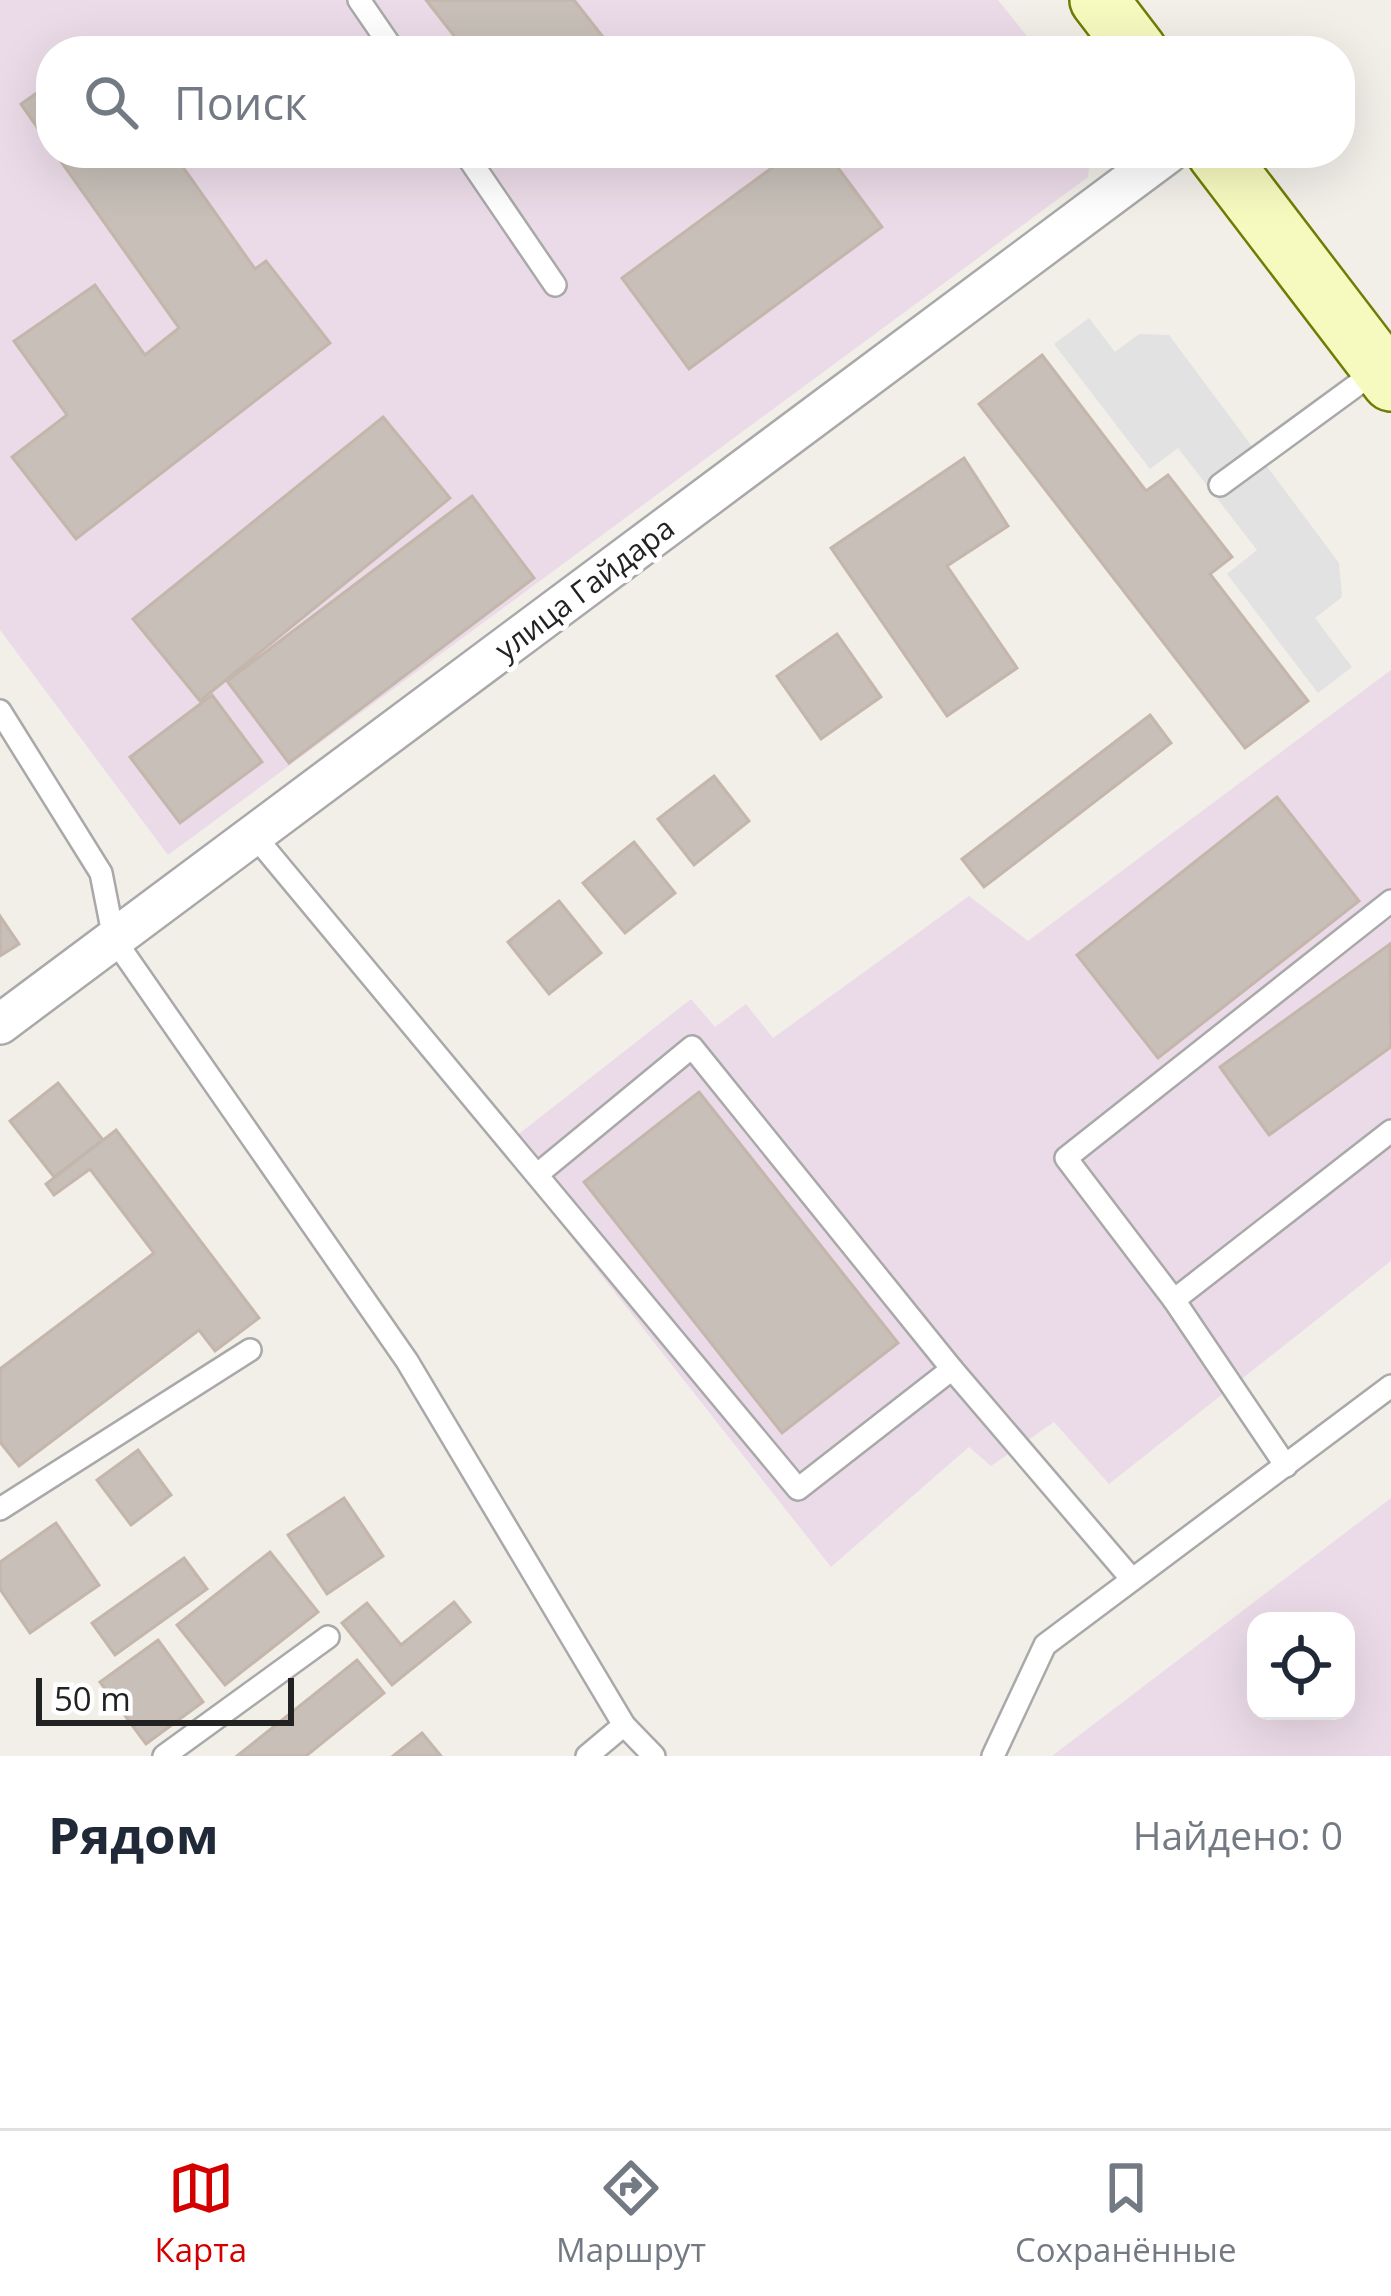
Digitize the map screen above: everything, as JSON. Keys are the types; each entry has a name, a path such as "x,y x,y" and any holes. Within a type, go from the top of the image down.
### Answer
{"main road":[{"path":"1100,0 1127,36"},
{"path":"1228,168 1382,358"}],"street":[{"name":"улица Гайдара","path":"0,1024 1148,168"}],"lane":[{"path":"359,0 384,36"},
{"path":"475,168 555,285"},
{"path":"1220,485 1382,358"},
{"path":"0,711 101,873 114,939 407,1361 625,1725 654,1756"},
{"path":"253,834 798,1489 952,1370"},
{"path":"1286,1466 1174,1300 1066,1158 1391,902"},
{"path":"539,1173 692,1047 1015,1449 1130,1577"},
{"path":"1174,1300 1391,1131"},
{"path":"0,1509 250,1350"},
{"path":"993,1756 1045,1645 1391,1386"},
{"path":"164,1756 328,1637"},
{"path":"587,1756 625,1725"}],"shaded area":[{"path":"0,0 998,0 1027,36 36,36 36,168 1089,168 1088,177 168,855 0,630"},
{"path":"1089,318 1115,352 1139,334 1169,335 1339,563 1342,597 1315,618 1352,667 1318,693 1227,574 1257,550 1178,448 1150,469 1054,344"},
{"path":"1391,670 1391,1261 1109,1484 1054,1422 991,1466 969,1447 831,1567 501,1148 691,999 715,1027 746,1004 773,1038 969,896 1028,941"},
{"path":"1391,1498 1391,1756 1052,1756"}],"building":[{"path":"426,0 574,0 602,36 454,36"},
{"path":"36,94 36,126 21,104"},
{"path":"66,168 184,168 255,269 266,261 330,343 76,539 12,457 67,415 14,341 95,285 145,355 179,328"},
{"path":"772,168 838,168 882,227 689,369 622,278"},
{"path":"1042,355 1146,491 1168,475 1232,557 1210,574 1308,701 1245,748 979,404"},
{"path":"383,417 450,498 200,701 133,619"},
{"path":"964,458 1008,526 947,566 1017,668 947,716 831,548"},
{"path":"472,496 534,578 289,763 227,681"},
{"path":"837,634 881,697 821,739 777,676"},
{"path":"212,695 262,762 180,823 130,757"},
{"path":"1150,715 1171,743 984,887 962,859"},
{"path":"714,776 749,821 694,865 658,819"},
{"path":"1277,797 1359,901 1158,1058 1077,955"},
{"path":"634,842 675,893 625,933 583,883"},
{"path":"559,901 601,953 549,994 508,942"},
{"path":"0,916 19,944 0,956"},
{"path":"1390,944 1391,1047 1269,1135 1220,1067"},
{"path":"58,1083 103,1140 54,1177 10,1121"},
{"path":"699,1092 898,1343 782,1433 584,1182"},
{"path":"116,1130 259,1318 215,1351 199,1330 19,1466 0,1442 0,1369 154,1253 90,1169 54,1195 46,1184"},
{"path":"138,1450 171,1495 131,1525 97,1480"},
{"path":"344,1498 383,1556 327,1594 288,1535"},
{"path":"56,1523 99,1585 30,1633 0,1589 0,1562"},
{"path":"270,1552 318,1612 225,1685 177,1625"},
{"path":"184,1558 207,1589 115,1655 92,1623"},
{"path":"454,1602 470,1622 392,1685 342,1623 367,1603 401,1645"},
{"path":"158,1640 203,1702 146,1744 100,1682"},
{"path":"357,1660 384,1693 306,1756 237,1756"},
{"path":"422,1733 441,1756 393,1756"}]}
